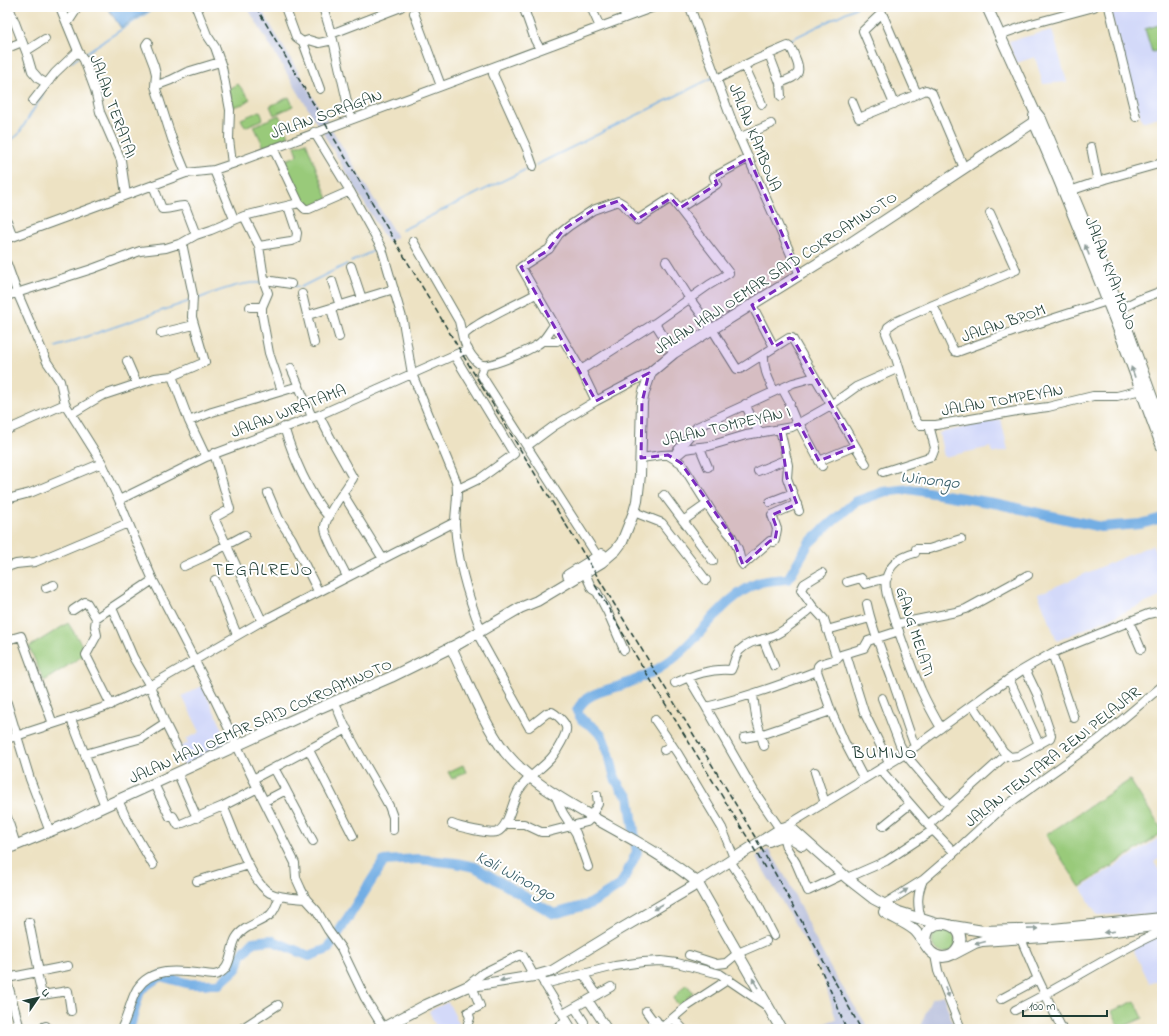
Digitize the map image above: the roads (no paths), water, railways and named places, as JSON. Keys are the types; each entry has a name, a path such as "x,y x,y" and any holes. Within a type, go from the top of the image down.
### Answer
{"main road":[{"name":"JALAN KYAI MOJO","path":"988,7 1120,309 1162,447"},
{"path":"1014,135 1025,123 1029,113 1030,107 1027,95"},
{"name":"JALAN KYAI MOJO","path":"1036,117 1044,143 1068,192 1107,301 1144,389 1159,410 1162,425"},
{"name":"JALAN HAJI OEMAR SAID COKROAMINOTO","path":"11,847 50,832 391,677 451,647 520,608 537,601 586,573 602,562 616,550 622,542 633,515 640,486 642,402 651,372 674,354 712,329 800,275 1025,128 1036,117"},
{"path":"1014,135 1025,132 1034,134 1044,143"},
{"name":"JALAN HAJI OEMAR SAID COKROAMINOTO","path":"520,608 531,599 608,550 626,533"},
{"path":"451,647 496,738 506,752 530,776 556,797 651,850 679,869 696,885 781,1029"},
{"path":"383,1029 426,1005 469,986 536,976 558,968 733,861 776,838 788,827 873,905 914,929 921,936 929,950 940,957 951,956 975,943 982,941 1090,934 1162,925"},
{"path":"782,831 883,905 921,920 937,924 948,924 983,931 1053,929 1162,918"},
{"path":"927,946 926,941 929,930 937,924"},
{"path":"951,956 956,952 960,941 957,930 952,926"}],"street":[{"path":"9,7 32,71 36,77 44,82 46,83 49,81"},
{"name":"JALAN TERATAI","path":"60,7 95,90 100,112 121,160 126,195"},
{"path":"67,24 78,7"},
{"path":"196,7 207,35 215,47 220,62 230,110 229,139 232,164"},
{"path":"285,7 296,37 303,42 320,90"},
{"path":"323,7 352,119"},
{"path":"303,42 309,40 319,43 401,7"},
{"path":"591,7 600,27"},
{"name":"JALAN SORAGAN","path":"10,238 186,173 214,170 232,164 314,132 653,7"},
{"name":"JALAN KAMBOJA","path":"690,7 739,138 800,275"},
{"path":"999,35 1031,24 1094,7"},
{"path":"1109,7 1136,117"},
{"path":"620,8 626,17"},
{"path":"524,9 535,40 540,49"},
{"path":"414,13 441,86"},
{"path":"894,104 863,31 882,13 917,94"},
{"path":"26,51 45,39"},
{"path":"7,48 22,42"},
{"path":"148,42 146,43 146,46 156,74 155,86 172,139 186,173"},
{"path":"716,76 788,46 791,48 797,61 799,69 798,74 780,83"},
{"path":"769,54 780,83 780,96"},
{"name":"JALAN TERATAI","path":"33,101 49,81 81,55"},
{"path":"155,86 187,72 220,62"},
{"path":"744,65 762,104"},
{"path":"496,66 493,74 527,149 532,166"},
{"path":"852,101 859,118 926,90 932,93 964,168"},
{"path":"739,138 771,124"},
{"path":"314,132 350,191 382,249 406,332 412,374 450,464 458,489 455,522 457,545 479,632 529,727 550,712 556,714 566,726 566,732 559,747 551,758 530,776 519,790 506,824 498,832 494,833 452,824"},
{"path":"1091,147 1098,182"},
{"path":"273,148 299,203 305,209 350,191"},
{"path":"680,208 717,184 714,177 749,158"},
{"path":"1068,192 1162,163"},
{"path":"214,170 234,219"},
{"path":"154,185 161,209 165,210 182,205 185,206 196,235"},
{"path":"580,370 655,323 709,285 729,273 671,198 636,220 624,204 618,202 593,210 564,229 547,251 521,267 596,401"},
{"path":"7,296 92,269 140,251 166,248 182,243 196,235 211,230 234,219 299,203"},
{"path":"259,246 291,242 296,239 296,233 288,206"},
{"path":"900,368 887,335 887,329 894,322 1016,270 990,213"},
{"path":"244,216 259,246 268,293 262,307 266,338 282,391"},
{"path":"7,221 10,238"},
{"path":"413,241 459,321 464,340 476,362 484,365 508,358 542,342 557,341 562,338"},
{"path":"71,414 101,396 155,378 172,376 205,362 192,317 193,295 182,243"},
{"path":"666,261 690,299 712,329 734,367 738,369 792,337 866,464"},
{"path":"7,264 17,292 47,362 60,381 65,404 102,463 153,580 214,698 295,863 298,883 306,899 317,911 330,934 341,948 365,998 383,1029"},
{"path":"351,266 362,299"},
{"path":"332,281 340,306"},
{"path":"265,282 291,284"},
{"path":"308,315 394,289"},
{"path":"1120,309 1162,291"},
{"path":"302,294 314,343"},
{"path":"464,340 464,335 469,330 536,294"},
{"name":"JALAN BPOM","path":"933,305 954,351 957,352 1015,331 1107,301"},
{"path":"752,305 774,347"},
{"path":"250,307 262,307"},
{"path":"331,309 340,337"},
{"path":"655,323 674,354"},
{"path":"161,333 194,325"},
{"path":"542,342 554,325"},
{"name":"JALAN WIRATAMA","path":"119,500 210,455 316,416 468,349"},
{"path":"764,354 763,365 765,371 778,390 790,402 789,405 798,424 821,463 855,446"},
{"path":"454,355 514,453 513,456 480,478 458,489"},
{"path":"127,361 137,384"},
{"path":"484,365 481,374 598,557"},
{"path":"291,368 298,386 330,437 353,478 328,517 326,526 326,531 347,577"},
{"name":"JALAN TOMPEYAN","path":"900,368 917,422 920,425 936,425 1048,407 1093,396 1117,396 1144,389"},
{"name":"JALAN TOMPEYAN I","path":"641,458 679,454 685,449 700,448 759,433 788,428 831,405 856,387 900,368"},
{"path":"527,446 554,426 596,401 651,372"},
{"path":"172,376 190,421 210,455 230,509 214,518 262,621"},
{"path":"780,429 788,471 787,478 798,508 772,515 777,529 774,542 770,541 744,564 741,562 738,549 732,537 707,504 681,463 671,455 697,428 745,404 797,381 815,377"},
{"path":"190,421 212,412 298,386"},
{"path":"7,430 65,404"},
{"path":"745,404 759,433"},
{"path":"884,472 932,456 935,448 929,425"},
{"path":"284,427 309,488 321,509 328,517"},
{"path":"700,448 708,467"},
{"path":"758,471 786,459"},
{"path":"7,499 41,489 102,463"},
{"path":"268,493 279,519 292,539 318,591"},
{"path":"770,502 793,493"},
{"path":"343,494 383,559"},
{"path":"664,495 713,561"},
{"path":"683,521 707,504"},
{"path":"633,515 652,523 662,523 706,580"},
{"path":"7,739 111,705 150,686 237,634 318,591 455,522"},
{"path":"7,567 16,564 35,562 128,523"},
{"path":"184,566 245,536"},
{"name":"GANG MELATI","path":"941,728 922,692 898,627 886,588 887,578 896,561 916,551 929,549 961,539"},
{"path":"586,573 592,589 597,592 608,613 624,650"},
{"path":"822,573 806,582 801,588 802,592 813,608 824,619 837,659"},
{"path":"864,779 844,741 831,711 817,671 818,666 837,659 840,655 864,648 868,641 898,627 966,609 1028,575"},
{"path":"847,582 861,578 865,584 887,578"},
{"path":"96,618 153,580"},
{"path":"215,580 237,634"},
{"path":"73,610 85,602 96,618 95,626 98,635 86,655 111,705"},
{"path":"867,604 876,637 896,688 915,746"},
{"path":"112,608 133,657 150,686 165,723 177,747"},
{"path":"675,683 694,675 722,669 731,670 735,657 740,650 752,642 781,632 813,608"},
{"path":"782,831 825,802 905,754 1009,679 1052,653 1128,621 1160,610"},
{"path":"827,630 870,618"},
{"path":"1128,621 1141,649"},
{"path":"7,640 21,636 53,724"},
{"path":"763,639 774,666"},
{"path":"1052,653 1074,718"},
{"path":"846,654 864,712 889,763"},
{"path":"973,704 1006,755 1010,757 1014,758 1050,738 1051,735 1037,694 1025,669"},
{"path":"706,707 753,695 817,671"},
{"path":"688,677 754,791 782,831 786,847 796,863 808,892 886,861 931,828 949,806 1006,755"},
{"path":"1009,679 1039,744"},
{"name":"JALAN TENTARA ZENI PELAJAR","path":"883,905 923,880 1000,810 1098,740 1162,686"},
{"path":"753,695 760,735 764,746"},
{"path":"882,698 900,745 905,754 949,806"},
{"path":"335,702 347,729 389,806 393,817 393,830"},
{"path":"7,703 30,779 50,832"},
{"path":"744,738 760,735 831,711"},
{"path":"70,719 106,806"},
{"path":"655,720 672,745 722,828 733,861 774,936"},
{"path":"85,754 142,738 165,723"},
{"path":"253,780 347,729"},
{"path":"664,750 672,745"},
{"path":"309,750 353,836"},
{"path":"274,768 313,840"},
{"path":"880,769 954,852"},
{"path":"815,772 825,802"},
{"path":"178,774 197,818"},
{"path":"154,784 170,817 173,816 181,824 223,806 258,788"},
{"path":"265,801 286,790"},
{"path":"506,824 524,824 544,832 551,832 587,822 594,818 598,804 597,795"},
{"path":"556,797 570,826 576,833 588,867"},
{"path":"118,800 127,820 153,864"},
{"path":"883,826 910,804"},
{"path":"223,806 249,866 265,889 270,893 280,896 306,899"},
{"path":"796,833 800,821 809,813"},
{"path":"7,817 11,847"},
{"path":"198,881 249,866"},
{"path":"921,920 918,910 918,892 923,880"},
{"path":"121,1029 137,990 143,983 154,975 167,971 214,975 224,971 238,936 271,914 280,896"},
{"path":"29,922 42,995 68,990 71,1011"},
{"path":"1132,929 1135,943"},
{"path":"1015,1010 1135,943 1162,931"},
{"path":"1021,939 1062,1029"},
{"path":"689,955 717,964 726,962 738,954 766,940"},
{"path":"467,1029 470,1018 468,1012 480,1006 469,986 483,973 520,954 523,956 536,976 544,984 572,1029"},
{"path":"935,955 938,971 961,1029"},
{"path":"544,984 615,966 661,961 713,971 729,979 769,1007"},
{"path":"7,978 68,966"},
{"path":"584,974 597,995"},
{"path":"646,1011 654,1022 656,1020 660,1028 686,1007 729,979"},
{"path":"1001,999 1038,979"},
{"path":"7,981 20,1029"},
{"path":"555,1029 575,1008 610,987"},
{"path":"588,1000 606,1027"},
{"path":"241,1029 278,1005"},
{"path":"575,1008 584,1022"},
{"path":"673,1018 683,1029"},
{"path":"37,1029 46,1026 47,1029"}],"water":[{"path":"107,7 153,7 121,28"}],"waterway":[{"path":"84,54 156,7"},
{"path":"776,47 857,7"},
{"path":"72,62 79,57"},
{"path":"536,165 714,77"},
{"path":"7,143 18,135 43,94"},
{"path":"402,230 531,167"},
{"path":"351,262 377,249"},
{"path":"294,286 301,287 347,264"},
{"path":"197,299 238,285 262,283"},
{"path":"56,347 190,301"},
{"name":"Kali Winongo","path":"128,1029 140,990 160,976 190,984 219,984 237,968 241,955 253,942 271,940 309,956 328,949 384,861 418,859 456,863 475,867 554,914 590,904 621,885 637,852 629,797 621,789 615,778 609,754 602,736 593,727 582,720 577,711 581,704 586,699 598,693 636,680 662,666 679,654 722,608 747,589 761,582 788,579 809,543 855,502 883,492 909,489 999,504 1101,527 1141,524 1162,518"}],"railway":[{"path":"256,7 461,352 755,837 861,1029"},
{"path":"595,585 636,656 765,868"},
{"path":"818,963 846,1029"}],"district":[{"name":"TEGALREJO","path":"263,569"},
{"name":"BUMIJO","path":"885,752"}],"water label":[{"name":"Winongo","path":"930,479"}]}
